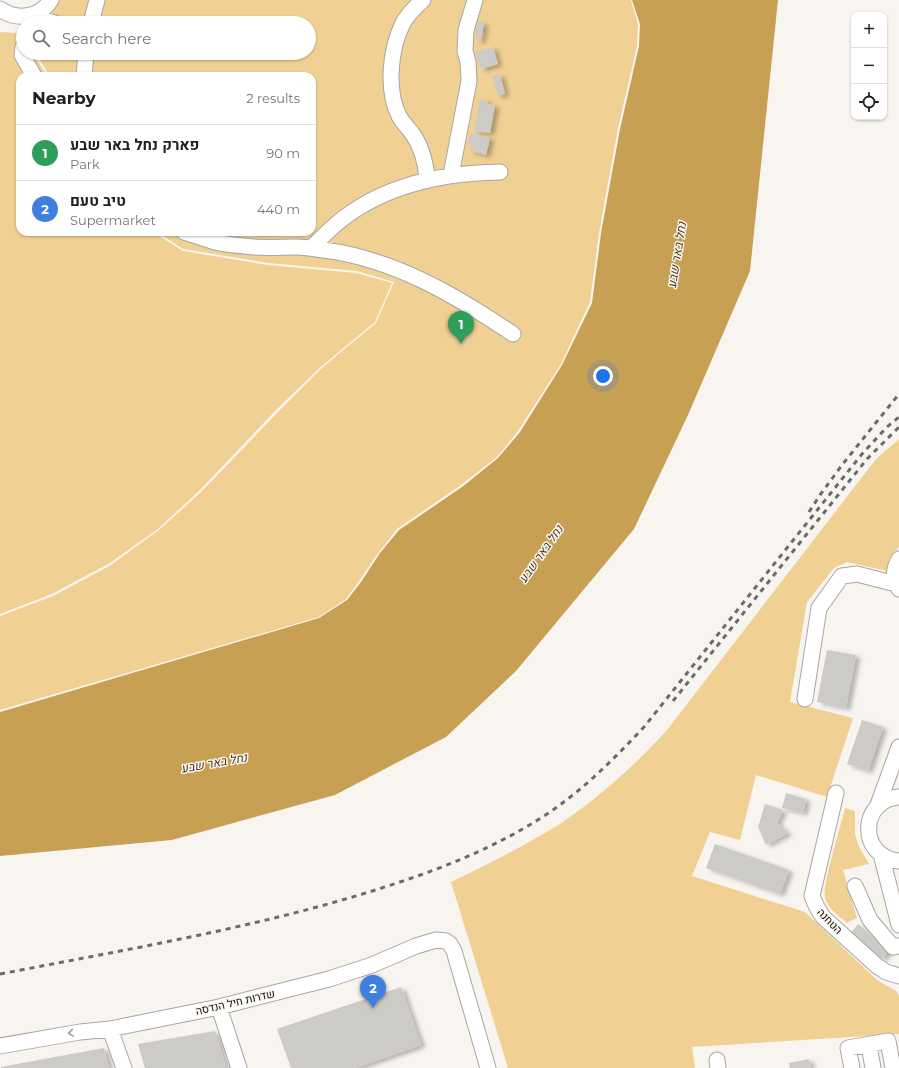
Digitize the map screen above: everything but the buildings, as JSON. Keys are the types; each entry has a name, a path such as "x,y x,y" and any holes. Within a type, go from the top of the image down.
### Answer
{"street":[{"path":"34,16 51,0"},
{"path":"94,16 98,0"},
{"path":"423,0 413,8 403,23 396,40 392,57 391,75 395,106 400,117 413,135 421,150 427,180"},
{"path":"451,175 469,81 468,62 465,51 466,30 475,0"},
{"path":"2,11 17,16"},
{"path":"25,60 32,72"},
{"path":"84,72 85,60"},
{"path":"310,248 352,212 389,192 427,180 451,175 500,172"},
{"path":"197,236 216,242 255,247 310,248 375,261 412,275 458,298 513,334"},
{"path":"897,587 894,573 899,559"},
{"path":"805,699 819,608 842,576 857,574 897,587"},
{"path":"899,748 878,805 870,817 868,828 870,841 876,850 891,860 899,862"},
{"name":"הטחנה","path":"836,793 812,896 814,902 817,909 823,916 877,966 886,972 899,976"},
{"path":"878,805 892,797 899,797"},
{"path":"881,854 899,926"},
{"path":"855,886 870,920 893,947 899,946"},
{"name":"שדרות חיל הנדסה","path":"0,1046 21,1041 110,1029 219,1007 329,979 372,965 416,946 436,940 442,940 450,944 456,955 488,1068"},
{"path":"219,1007 239,1068"},
{"path":"110,1029 124,1068"},
{"path":"852,1068 848,1048 888,1041 892,1068"},
{"path":"869,1045 873,1068"}],"shaded area":[{"path":"58,0 631,0 638,24 637,46 618,128 599,233 590,302 561,364 518,431 497,457 461,485 397,529 346,599 319,617 0,710 0,616 53,596 111,565 159,530 201,492 324,366 376,323 394,282 357,271 268,263 183,249 163,236 316,236 316,72 47,72 40,60 316,60 316,16 48,16"},
{"path":"0,32 16,33 16,60 37,60 45,72 16,72 16,236 159,236 183,251 268,265 356,273 392,283 375,322 323,365 278,408 199,491 158,529 110,563 52,594 0,614"},
{"path":"899,439 899,547 889,559 887,571 847,562 834,568 807,602 790,702 853,718 827,797 756,775 740,840 710,832 692,876 805,912 877,980 896,991 899,995 899,1034 692,1047 695,1068 508,1068 451,882 532,841 561,823 607,789 644,754 667,730 876,459"},
{"path":"845,808 855,811 855,834 858,845 869,864 843,870 857,918 847,923 834,912 826,902 825,898 826,882"}],"water":[{"name":"נחל באר שבע","path":"632,0 778,0 750,271 688,415 634,529 516,671 446,737 335,795 172,840 0,856 0,712 319,618 347,600 380,553 399,530 462,487 498,458 520,432 562,365 592,303 601,233 620,129 639,46 640,24"}],"railway":[{"path":"809,512 842,465 899,394"},
{"path":"0,974 232,928 369,892 459,860 502,840 544,816 597,774 644,727 862,454 887,427 899,417"},
{"path":"673,701 867,459 899,427"}],"place":[{"name":"פארק נחל באר שבע","path":"461,344"},
{"name":"טיב טעם","path":"373,1008"}]}
